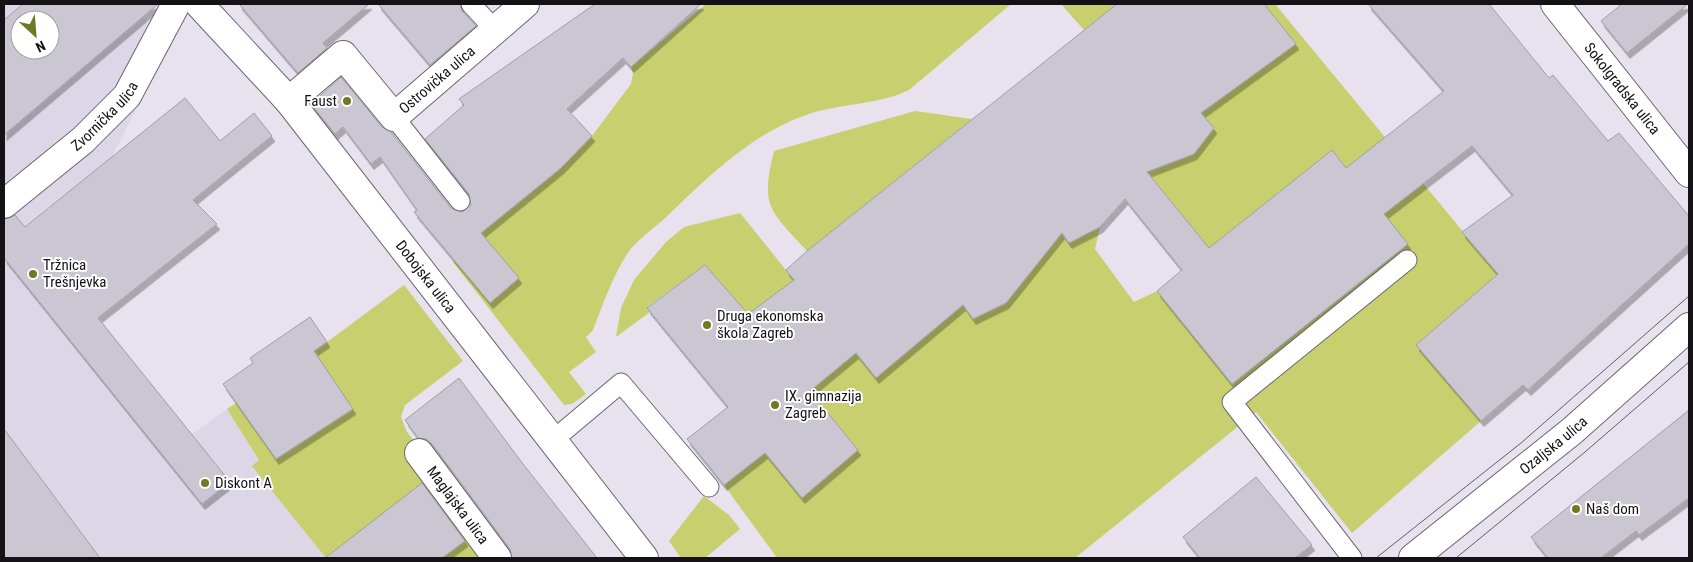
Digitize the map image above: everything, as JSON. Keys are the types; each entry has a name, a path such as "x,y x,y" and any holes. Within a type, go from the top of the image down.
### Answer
{"street":[{"name":"Zvornička ulica","path":"4,204 83,140 127,96 176,4"},
{"name":"Ostrovička ulica","path":"289,101 343,55 394,117 526,4"},
{"name":"Sokolgradska ulica","path":"1555,4 1689,173"},
{"name":"Dobojska ulica","path":"213,8 289,101 644,558"},
{"name":"Ozaljska ulica","path":"1413,558 1572,431 1689,327"},
{"name":"Maglajska ulica","path":"419,453 497,558"}],"lane":[{"path":"471,4 494,30"},
{"path":"394,117 460,202"},
{"path":"1352,558 1232,402 1407,260"},
{"path":"552,440 621,383 709,487"}],"shaded area":[{"name":"Tržnica Trešnjevka","path":"4,4 131,4 167,47 111,159 78,292 192,434 227,409 260,460 253,466 326,558 4,558"}],"green space":[{"path":"706,4 1011,4 909,90 885,99 822,110 788,122 749,145 713,173 639,240 627,254 612,282 593,330 586,337 596,352 569,372 586,394 572,404 564,405 453,262 484,239 481,233 558,171 592,136 631,84 633,73 631,67"},
{"path":"1061,4 1117,4 1084,30"},
{"path":"1264,4 1275,4 1498,274 1416,345 1481,421 1352,533 1256,412 1075,558 777,558 724,485 746,468 730,445 748,432 802,498 858,450 810,391 856,353 876,378 963,305 973,319 1006,303 1027,276 1015,262 1058,229 1069,243 1100,227 1095,249 1134,302 1157,291 1209,249 1142,165 1164,165 1194,154 1214,128 1201,113 1295,44"},
{"path":"915,111 972,119 807,251 784,226 771,207 768,185 774,151"},
{"path":"740,213 794,280 748,314 705,265 647,307 650,312 616,337 621,308 634,280 666,242 684,227"},
{"path":"404,285 463,361 405,405 401,417 407,432 489,535 483,552 476,558 326,558 252,466 259,460 227,409 327,342"},
{"path":"704,496 729,515 740,529 705,558 681,558 669,541"}],"building":[{"path":"23,4 158,4 4,135 4,20 10,15 10,60 60,60 60,10 16,10"},
{"path":"239,4 369,4 323,43 327,48 298,73"},
{"path":"378,4 460,4 462,11 476,26 430,65"},
{"path":"595,4 701,4 631,67 623,58 567,109 592,136 561,168 481,233 519,278 490,303 414,212 417,210 380,157 371,164 343,127 335,134 311,104 341,77 382,127 391,132 451,208 462,212 471,205 469,194 425,139 464,105 459,99"},
{"path":"1117,4 1264,4 1296,44 1201,113 1214,128 1194,154 1147,172 1209,248 1332,150 1346,168 1444,91 1368,4 1489,4 1549,78 1553,75 1608,141 1619,133 1689,216 1689,244 1528,390 1523,385 1481,421 1416,345 1498,274 1462,232 1513,195 1472,146 1384,214 1408,244 1232,384 1157,291 1182,270 1125,199 1100,227 1069,243 1062,233 1006,303 973,319 963,305 876,378 856,353 810,391 858,450 802,498 765,453 724,485 687,439 728,407 647,308 705,265 748,314 794,280 786,270 807,251"},
{"path":"1622,4 1688,4 1627,53 1601,21"},
{"path":"185,98 220,141 254,113 272,136 193,200 217,224 98,318 230,482 202,504 4,258 4,219 15,215 25,227"},
{"path":"310,317 327,342 314,351 353,409 276,459 223,384 253,363 250,358"},
{"path":"459,378 523,464 597,558 512,558 510,549 432,444 426,439 418,438 405,420"},
{"path":"1689,410 1689,498 1639,535 1636,531 1601,558 1548,558 1531,537"},
{"path":"4,429 100,558 4,558"},
{"path":"1256,477 1312,545 1295,558 1200,558 1183,537"},
{"path":"422,483 465,541 442,558 325,558"}],"tram line":[{"path":"1376,558 1521,443 1689,296"},
{"path":"1456,558 1585,452 1689,362"}],"place":[{"name":"Faust","path":"347,101"},
{"name":"Tržnica Trešnjevka","path":"33,274"},
{"name":"Druga ekonomska škola Zagreb","path":"707,325"},
{"name":"IX. gimnazija Zagreb","path":"775,405"},
{"name":"Diskont A","path":"205,483"},
{"name":"Naš dom","path":"1576,509"}]}
